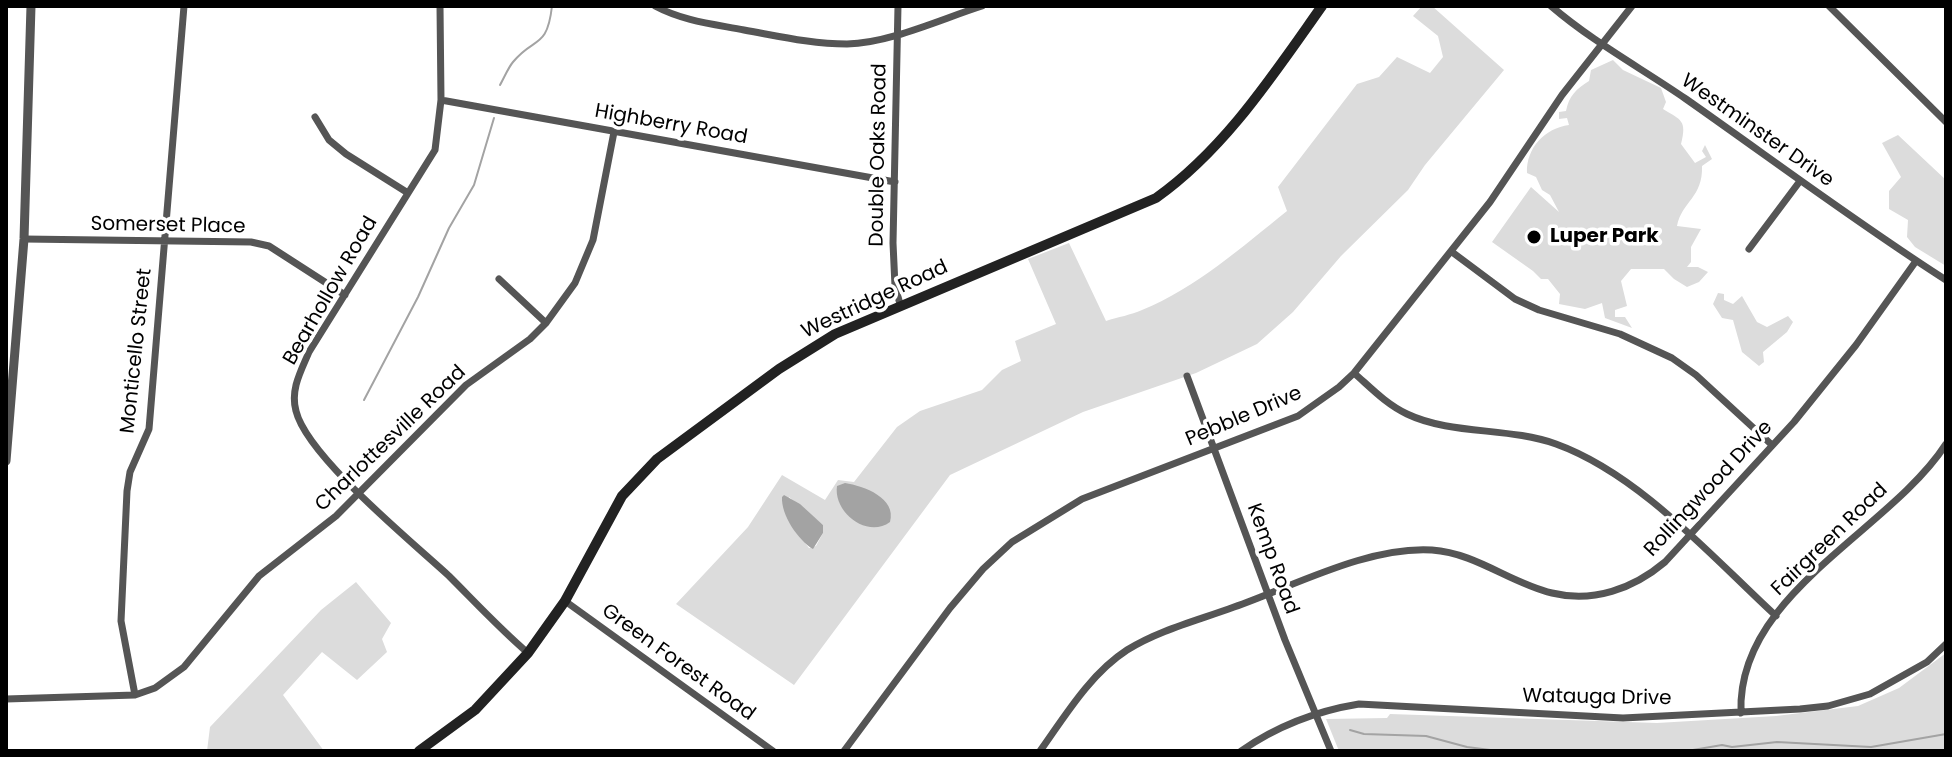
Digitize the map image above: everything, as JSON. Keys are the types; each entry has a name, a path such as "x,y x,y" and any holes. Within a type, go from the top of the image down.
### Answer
{"main road":[{"name":"Westridge Road","path":"419,751 475,710 528,653 565,601 622,496 642,472 797,357 835,334 1156,198 1183,179 1216,146 1276,71 1322,6"}],"street":[{"path":"6,461 24,239 31,6"},
{"name":"Monticello Street","path":"135,695 121,621 127,491 130,472 149,429 184,6"},
{"name":"Bearhollow Road","path":"440,6 441,100 435,150 309,352 296,383 294,400 302,428 315,447 528,653"},
{"path":"655,6 690,20 802,40 850,44 885,38 982,6"},
{"name":"Double Oaks Road","path":"898,6 893,243 895,286 900,304"},
{"name":"Westminster Drive","path":"1551,6 1946,280"},
{"name":"Pebble Drive","path":"844,751 950,608 983,569 1012,542 1082,499 1298,416 1354,373 1490,202 1562,95 1632,6"},
{"path":"1829,6 1946,122"},
{"name":"Highberry Road","path":"441,100 895,182"},
{"path":"315,117 329,140 346,154 408,193"},
{"name":"Charlottesville Road","path":"6,699 135,695 155,688 184,667 259,576 336,516 466,385 530,339 546,323 575,283 593,240 614,132"},
{"path":"1749,249 1800,181"},
{"name":"Somerset Place","path":"24,239 251,242 269,246 345,295"},
{"path":"1452,252 1515,299 1539,310 1620,334 1672,358 1696,375 1772,445"},
{"name":"Rollingwood Drive","path":"1040,751 1087,688 1107,666 1128,650 1161,634 1360,560 1432,550 1484,564 1551,593 1576,596 1621,590 1648,577 1794,422 1916,261"},
{"path":"499,279 546,323"},
{"path":"1354,373 1388,403 1409,415 1434,422 1529,436 1586,458 1619,476 1659,508 1776,616"},
{"name":"Kemp Road","path":"1187,376 1285,640 1331,751"},
{"name":"Fairgreen Road","path":"1741,713 1742,679 1762,632 1825,562 1901,494 1946,444"},
{"name":"Green Forest Road","path":"565,601 773,751"},
{"name":"Watauga Drive","path":"1241,751 1258,739 1316,713 1359,704 1623,718 1828,706 1870,694 1927,662 1946,644"}],"shaded area":[{"path":"1422,6 1432,6 1504,70 1408,190 1341,256 1293,312 1257,344 1196,373 1083,412 950,475 794,685 676,604 748,527 782,475 825,500 838,480 854,482 897,427 920,411 982,390 1002,370 1021,361 1015,341 1056,324 1028,259 1069,243 1106,321 1162,301 1218,266 1253,239 1287,211 1278,187 1357,84 1379,77 1397,57 1430,73 1443,57 1438,36 1413,16","holes":["789,497 823,525 823,533 816,546 809,548 795,530"]},
{"path":"1613,60 1623,70 1661,88 1666,102 1663,109 1683,125 1681,144 1695,163 1706,157 1702,151 1705,145 1712,159 1702,166 1699,185 1677,226 1701,229 1691,247 1691,262 1687,267 1698,267 1708,272 1699,282 1687,287 1664,269 1631,269 1621,281 1627,306 1615,310 1615,317 1625,317 1632,328 1605,318 1602,303 1585,309 1559,304 1560,294 1548,279 1541,279 1492,242 1531,187 1559,212 1536,177 1527,173 1530,155 1545,135 1569,125 1567,118 1559,119 1559,112 1566,111 1574,93 1589,81 1591,70"},
{"path":"1898,135 1946,180 1946,266 1915,247 1907,237 1908,220 1889,209 1889,191 1901,177 1882,143"},
{"path":"1718,293 1724,294 1724,300 1733,304 1742,296 1757,322 1767,327 1788,316 1793,322 1787,332 1763,352 1764,362 1759,366 1742,352 1733,320 1722,318 1713,304"},
{"path":"845,483 869,490 884,500 889,506 890,522 871,527 853,520 840,505 837,496 837,486"},
{"path":"784,495 800,504 823,525 823,533 813,549 787,519 782,504"},
{"path":"356,582 391,623 382,639 387,652 357,680 322,652 283,695 324,751 207,751 210,727 321,610"},
{"path":"1946,653 1946,751 1339,751 1326,719 1387,718 1390,714 1657,723 1776,716 1858,706 1899,688"}],"waterway":[{"path":"500,85 513,62 547,30 552,6"},
{"path":"364,400 418,297 449,228 474,185 494,118"},
{"path":"1350,730 1364,734 1426,736 1467,747 1498,751"},
{"path":"1687,751 1722,745 1732,747 1777,742 1871,747 1946,734"}],"place":[{"name":"Luper Park","path":"1534,237"}]}
